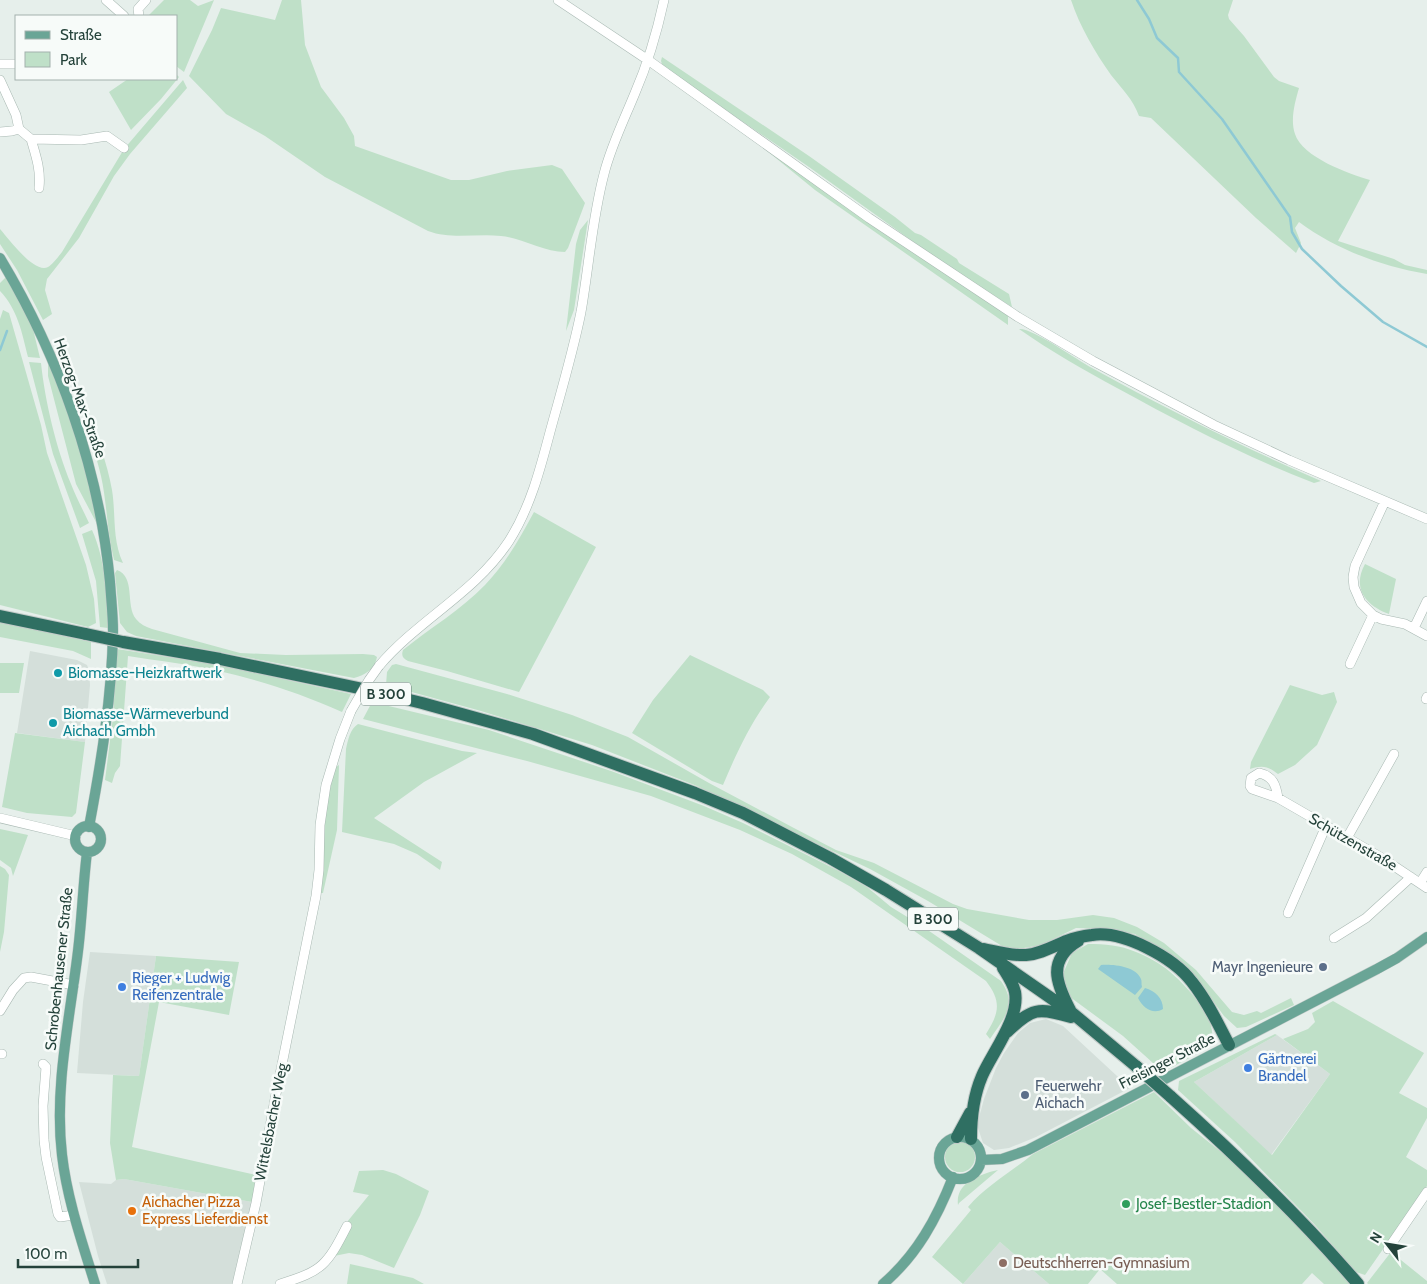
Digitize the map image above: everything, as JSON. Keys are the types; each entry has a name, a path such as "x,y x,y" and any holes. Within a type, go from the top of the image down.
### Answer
{"highway":[{"name":"B 300","path":"0,616 368,690 478,718 533,734 695,793 743,814 830,858 886,890 979,948 1076,1016 1230,1149 1310,1229 1354,1279"},
{"path":"979,948 1024,955 1041,952 1065,942 1094,934 1112,935 1134,942 1159,956 1191,980 1206,1002 1229,1045"},
{"path":"1076,1016 1058,987 1056,978 1058,965 1066,950 1086,936"},
{"path":"957,1137 971,1110 982,1076 1014,1012 1016,997 1012,984 997,960"},
{"path":"1003,1035 1026,1016 1038,1011 1051,1011 1076,1016"},
{"path":"971,1110 971,1139"}],"main road":[{"name":"Herzog-Max-Straße","path":"0,258 32,314 81,437 96,495 105,545 113,629 107,715 89,827"},
{"path":"89,827 98,831 101,840 97,848 87,852 78,846 76,836 81,829 89,827"},
{"name":"Schrobenhausener Straße","path":"87,852 74,985 61,1089 60,1123 67,1185 92,1283"},
{"name":"Freisinger Straße","path":"981,1160 1002,1159 1028,1150 1397,958 1427,937"},
{"path":"957,1137 963,1137 971,1139 979,1148 981,1160 978,1169 972,1175 961,1178 953,1177 946,1173 942,1168 940,1155 945,1143 957,1137"},
{"path":"883,1284 906,1261 920,1242 936,1217 953,1177"}],"street":[{"path":"106,0 123,15"},
{"path":"125,15 129,8 138,13 146,0"},
{"path":"558,0 648,60 869,218 1018,317 1093,361 1214,425 1288,460 1427,518"},
{"name":"Wittelsbacher Weg","path":"238,1284 256,1203 316,896 319,870 320,825 326,785 340,738 359,696 379,666 395,647 478,579 510,540 523,516 534,489 575,341 604,173 612,148 648,60 664,0"},
{"path":"0,64 15,64"},
{"path":"0,80 16,115 19,129 31,139 39,163 41,176 39,188"},
{"path":"0,132 19,129"},
{"path":"31,139 81,140 107,136 124,148"},
{"path":"1386,501 1355,566 1354,587 1361,603 1373,615 1414,628 1427,636"},
{"path":"1414,628 1427,601"},
{"path":"1350,664 1373,615"},
{"path":"1347,838 1394,754"},
{"name":"Schützenstraße","path":"1278,798 1424,886"},
{"path":"0,818 76,836"},
{"path":"1288,913 1326,826"},
{"path":"1424,886 1427,872"},
{"path":"1334,938 1366,918 1411,877"},
{"path":"0,1011 13,990 24,978 31,977 74,985"},
{"name":"Schrobenhausener Straße","path":"43,1064 46,1068 44,1088 46,1157 58,1214 60,1217 74,1215"},
{"path":"44,1088 61,1089"},
{"path":"1388,1249 1427,1192"},
{"path":"280,1284 306,1276 323,1265 331,1255 347,1226"}],"shaded area":[{"path":"30,651 77,660 87,665 90,685 85,742 17,733"},
{"path":"90,952 156,956 139,1076 77,1073 83,1002"},
{"path":"1046,1019 1063,1026 1130,1088 1036,1137 1009,1148 994,1150 983,1143 977,1125 984,1099 996,1068 1018,1033 1030,1023"},
{"name":"Gärtnerei Brandel","path":"1277,1035 1330,1074 1271,1155 1194,1082"},
{"path":"124,1179 252,1202 232,1284 107,1284 79,1182 111,1184 116,1180"},
{"name":"Deutschherren-Gymnasium","path":"1000,1242 1049,1284 963,1284"}],"green space":[{"path":"164,0 190,0 198,6 214,0 184,72 178,68 178,15 149,15"},
{"path":"282,0 301,0 305,45 321,87 344,118 354,136 355,146 451,180 469,180 507,171 552,165 562,169 585,203 565,252 549,250 509,237 492,235 455,236 428,231 325,177 265,136 226,114 189,76 221,8 275,20"},
{"path":"1071,0 1233,0 1228,15 1229,19 1274,77 1279,81 1299,88 1293,123 1299,142 1316,157 1327,163 1350,174 1370,180 1338,241 1394,259 1405,265 1427,270 1427,274 1410,271 1360,256 1329,241 1299,222 1295,228 1301,243 1296,253 1256,218 1151,118 1139,116 1130,99 1111,75 1083,30"},
{"path":"662,57 809,156 915,233 921,235 957,259 959,263 1009,294 1012,307 947,266 809,167 663,67"},
{"path":"127,80 177,80 131,130 109,92"},
{"path":"183,80 187,88 130,154 114,176 79,238 47,279 45,290 52,314 43,320 17,270 0,244 0,229 29,261 42,268 50,266 62,252 124,149"},
{"path":"766,150 785,161 821,188 1008,315 1008,325 815,190"},
{"path":"588,220 574,310 566,331 576,244 580,230"},
{"path":"6,277 33,329 40,358 28,357 15,314 0,291 0,283"},
{"path":"3,310 9,313 41,425 47,453 86,565 94,599 96,623 88,627 0,605 0,319"},
{"path":"1019,329 1026,330 1044,339 1092,368 1176,413 1321,481 1314,483 1289,473 1190,427 1080,367"},
{"path":"48,361 78,437 96,522 76,484 48,376"},
{"path":"29,362 41,363 45,393 56,440 73,489 89,523 80,528 53,454"},
{"path":"86,409 110,480 117,545 123,563 114,560 101,476 82,413"},
{"path":"534,512 596,547 519,692 405,659 402,655 403,650 466,603 493,577 512,550"},
{"path":"92,530 103,566 108,628 100,627 96,581 82,534"},
{"path":"1365,564 1396,579 1389,614 1373,606 1363,595 1360,581"},
{"path":"117,570 126,579 131,606 136,619 152,629 240,653 286,655 363,654 374,655 377,657 376,661 369,671 354,678 136,636 127,632 120,623 115,573"},
{"path":"0,622 91,642 91,659 73,651 0,637"},
{"path":"117,649 219,665 351,694 342,712 297,694 235,675 196,666 128,656 120,766 115,773 112,783 105,780 113,717"},
{"path":"690,655 763,690 770,697 744,740 723,785 712,781 632,733 653,700"},
{"path":"0,663 24,663 19,693 0,693"},
{"path":"396,664 507,694 572,715 628,737 709,783 836,850 874,863 953,904 967,909 1029,920 1057,920 1093,915 1114,918 1137,927 1164,943 1196,970 1232,1012 1244,1015 1257,1011 1261,1013 1291,998 1294,1005 1246,1027 1237,1028 1224,1016 1199,982 1178,962 1135,934 1107,929 1076,928 1041,945 1018,949 1002,946 928,901 870,869 697,786 592,745 481,711 386,685 387,672 392,665"},
{"path":"1290,685 1322,695 1334,692 1337,702 1317,745 1295,765 1278,774 1265,767 1250,769 1251,762"},
{"path":"372,702 489,730 614,772 743,823 837,870 867,887 891,907 922,926 1001,981 1006,990 1009,1004 1004,1018 990,1039 986,1034 994,1020 997,1008 995,995 986,981 851,887 792,854 740,830 651,796 527,761 363,719"},
{"path":"358,724 462,751 477,753 424,782 374,818 442,862 440,870 417,854 394,844 342,832 346,749 351,732"},
{"path":"15,733 85,742 76,813 72,817 27,813 2,807"},
{"path":"339,765 337,830 323,893 319,893 323,827 334,768"},
{"path":"0,829 28,835 13,876 11,868 0,860"},
{"path":"0,866 9,875 4,932 0,952"},
{"path":"1088,944 1112,945 1124,948 1145,956 1166,968 1194,996 1208,1019 1212,1030 1211,1040 1206,1049 1163,1072 1123,1036 1070,997 1062,976 1072,953"},
{"path":"156,956 239,962 229,1015 159,1002 132,1147 256,1175 252,1202 124,1179 116,1180 110,1143 113,1075 139,1076"},
{"path":"1333,1001 1424,1053 1399,1093 1427,1108 1427,1118 1406,1157 1427,1170 1427,1186 1365,1275 1356,1272 1315,1225 1235,1142 1178,1090 1179,1081 1275,1034 1277,1035 1194,1082 1272,1155 1330,1074 1283,1039 1308,1029 1315,1022 1312,1013"},
{"name":"Josef-Bestler-Stadion","path":"1154,1092 1191,1128 1225,1155 1271,1198 1343,1274 1349,1284 1324,1284 1312,1273 1302,1284 1117,1284 1100,1269 1088,1284 1049,1284 1000,1242 963,1284 932,1257 971,1210 968,1207 991,1185 1033,1154"},
{"path":"960,1142 971,1146 975,1157 971,1168 960,1172 949,1168 945,1157 949,1146"},
{"path":"383,1170 396,1174 429,1191 420,1215 394,1268 362,1255 349,1253 334,1256 347,1222 369,1195 353,1192 359,1171"},
{"path":"998,1170 958,1205 958,1197 961,1190 970,1180"},
{"path":"1391,1252 1427,1281 1427,1284 1368,1284"},
{"path":"350,1264 413,1278 424,1284 347,1284"}],"water":[{"path":"1101,965 1117,966 1134,971 1141,979 1142,987 1135,995 1098,969"},
{"path":"1145,988 1158,996 1162,1002 1163,1009 1152,1011 1143,1005 1138,998"}],"waterway":[{"path":"1137,0 1149,19 1157,38 1178,58 1179,72 1222,119 1290,217 1292,232 1302,249 1383,322 1427,347"},
{"path":"0,350 7,331"}],"place":[{"name":"Biomasse-Heizkraftwerk","path":"58,673"},
{"name":"Biomasse-Wärmeverbund Aichach Gmbh","path":"53,723"},
{"name":"Mayr Ingenieure","path":"1323,967"},
{"name":"Rieger + Ludwig Reifenzentrale","path":"122,987"},
{"name":"Gärtnerei Brandel","path":"1248,1068"},
{"name":"Feuerwehr Aichach","path":"1025,1095"},
{"name":"Josef-Bestler-Stadion","path":"1126,1204"},
{"name":"Aichacher Pizza Express Lieferdienst","path":"132,1211"},
{"name":"Deutschherren-Gymnasium","path":"1003,1263"}]}
